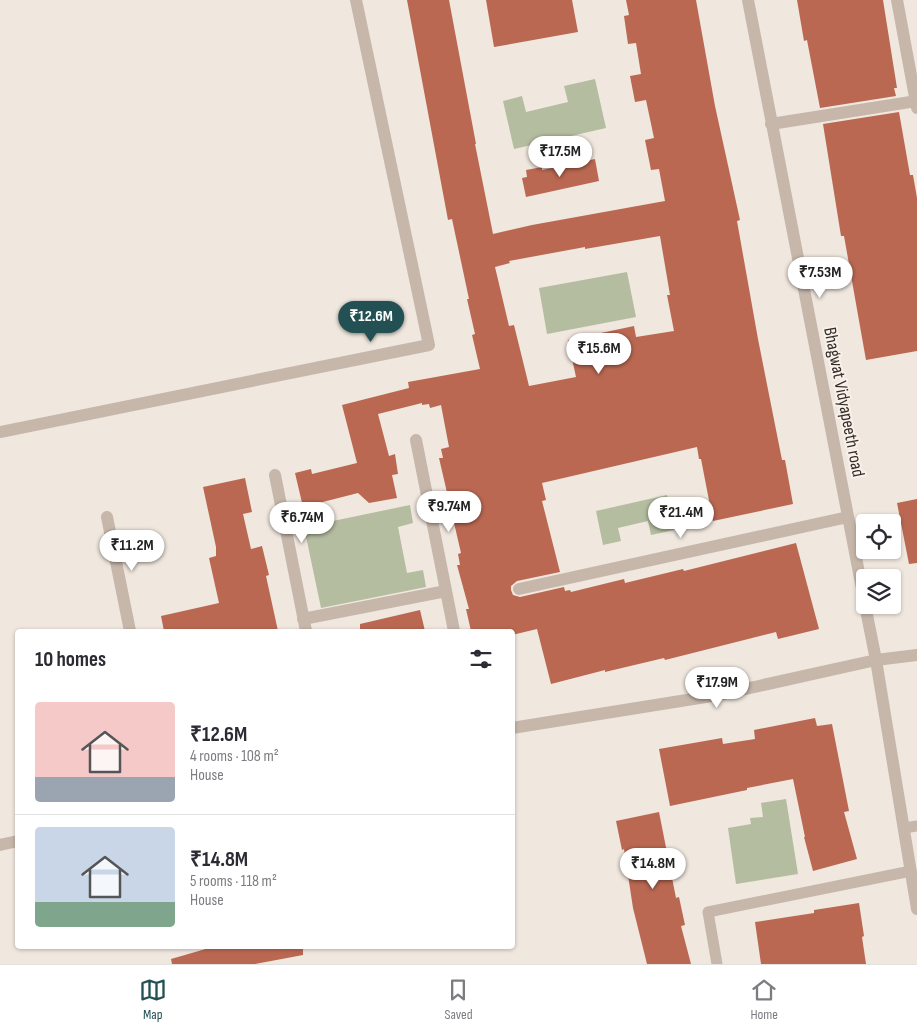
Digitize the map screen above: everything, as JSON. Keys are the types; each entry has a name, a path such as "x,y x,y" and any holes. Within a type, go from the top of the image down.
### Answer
{"street":[{"path":"0,432 429,345 356,0"},
{"name":"Bhagwat Vidyapeeth road","path":"748,0 858,569"},
{"path":"771,124 917,103 897,0"},
{"path":"416,440 454,629"},
{"path":"275,475 304,625 446,591"},
{"path":"519,589 848,517"},
{"path":"107,518 130,629"},
{"name":"Bhagwat Vidyapeeth road","path":"867,614 917,909"},
{"path":"515,728 718,695 876,660 917,655"},
{"path":"0,845 15,842"}],"lane":[{"path":"904,828 917,826"},
{"path":"717,964 708,912 911,871"}],"green space":[{"path":"595,79 606,128 514,149 503,101 522,96 526,112 568,102 564,86"},
{"path":"627,272 636,317 547,334 539,288"},
{"path":"667,495 674,530 651,535 648,521 618,528 621,541 603,545 596,511"},
{"path":"410,505 413,523 398,527 407,573 423,570 426,587 321,608 304,527"},
{"path":"786,799 798,874 736,884 728,828 751,824 750,818 763,817 761,803"}],"building":[{"path":"407,0 449,0 493,234 665,201 659,169 651,170 645,140 654,138 646,100 635,102 630,76 641,74 636,43 628,44 624,16 629,15 626,0 696,0 715,106 740,220 737,221 758,339 782,460 785,460 793,504 713,521 697,447 542,483 546,500 542,501 560,572 517,581 511,586 511,590 513,595 520,597 564,587 565,591 570,590 571,592 624,579 625,583 683,569 684,571 796,543 819,629 778,639 776,632 665,660 664,658 605,672 605,670 551,684 537,629 515,634 515,629 471,629 466,609 469,609 457,565 460,565 458,554 461,553 439,458 443,458 441,449 449,447 441,405 430,408 429,404 422,405 422,403 378,414 389,456 395,454 398,474 392,475 397,498 369,503 358,493 303,507 295,473 311,469 312,474 357,463 342,405 409,388 408,382 480,369 472,335 475,334 467,299 469,299 452,219 448,220","holes":["660,236 670,295 667,295 674,331 636,337 634,326 568,340 576,377 529,386 514,325 509,326 495,267 510,263 509,261"]},
{"path":"486,0 572,0 578,32 494,47"},
{"path":"797,0 883,0 897,88 894,88 896,96 820,108 807,40 804,41"},
{"path":"899,112 910,175 913,175 917,198 917,351 866,360 844,236 841,236 823,124"},
{"path":"595,159 599,181 526,197 522,178 527,177 526,170 542,167 542,170"},
{"path":"245,478 252,512 243,514 251,549 262,546 269,575 266,576 278,629 164,629 161,616 219,603 209,558 216,556 216,547 203,487"},
{"path":"917,499 917,563 909,564 901,514 899,514 897,503"},
{"path":"420,610 425,629 360,629 360,624"},
{"path":"815,718 817,726 832,724 849,811 844,812 857,859 813,871 804,837 793,779 670,806 659,749 722,738 723,744 755,739 754,730"},
{"path":"659,812 676,898 679,897 685,925 681,926 691,964 647,964 633,908 624,849 622,850 616,821"},
{"path":"859,903 866,964 761,964 755,922 814,913 814,910"},
{"path":"206,949 303,949 303,955 255,964 172,964 171,959"}]}
